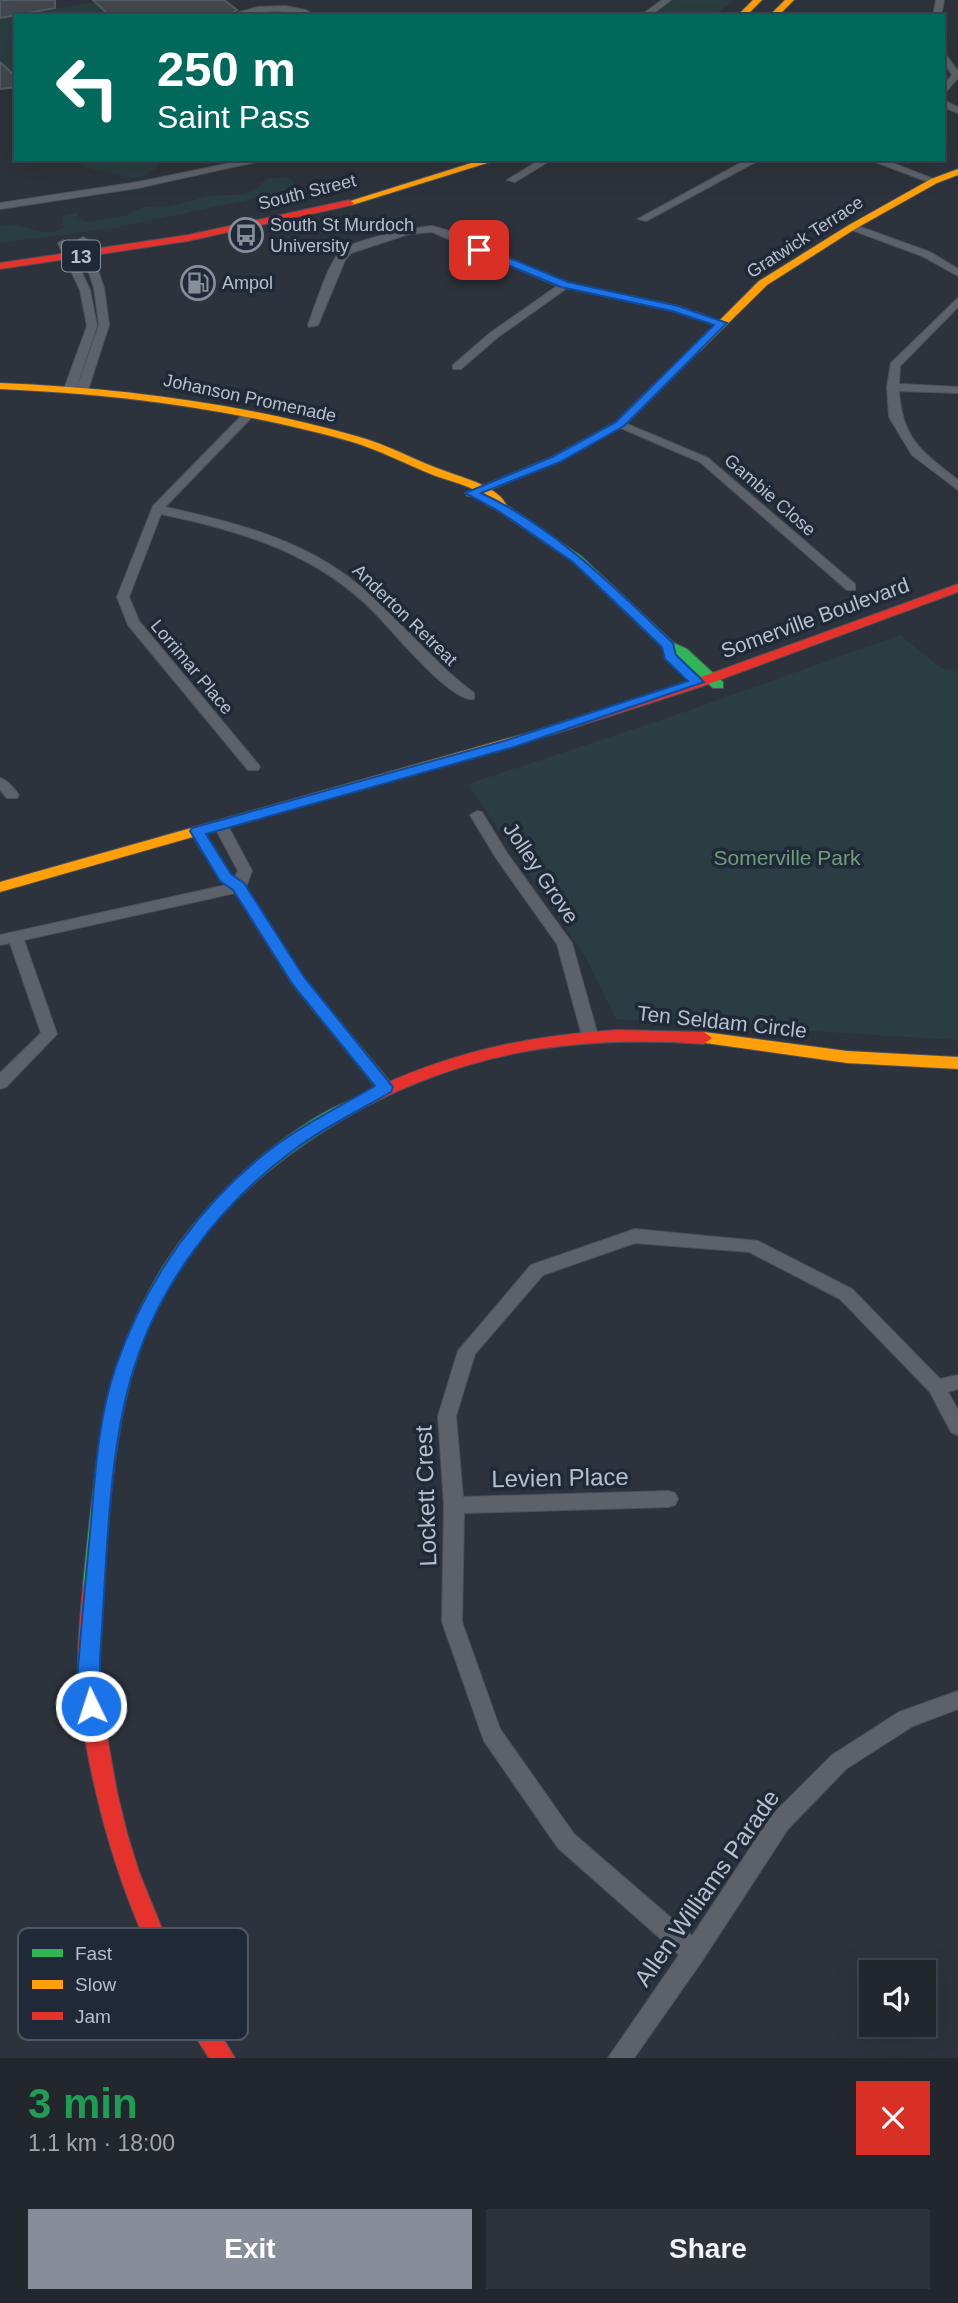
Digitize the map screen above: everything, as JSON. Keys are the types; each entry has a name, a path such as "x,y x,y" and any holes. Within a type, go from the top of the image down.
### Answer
{"main road":[{"path":"743,14 758,0"},
{"path":"775,14 790,0"},
{"name":"South Street","path":"369,180 432,161"},
{"name":"South Street","path":"85,247 163,243 270,221 366,198 488,161"},
{"name":"Gratwick Terrace","path":"479,493 498,480 518,476 556,459 620,424 763,283 852,227 933,181 958,172"},
{"name":"South Street","path":"0,266 318,193"},
{"path":"93,271 115,256 163,243"},
{"name":"South Street","path":"0,252 67,250"},
{"name":"Johanson Promenade","path":"0,386 76,389 178,400 249,414 355,439 444,475 461,479 479,493 499,500 501,507 577,559 669,646 669,656 708,684"},
{"name":"Somerville Boulevard","path":"708,684 958,588"},
{"name":"Somerville Boulevard","path":"0,887 420,779 708,684 958,597"},
{"name":"Somerville Boulevard","path":"0,897 200,835"},
{"name":"Ten Seldam Circle","path":"148,1928 128,1882 112,1831 88,1681 106,1453 124,1368 144,1318 172,1268 206,1222 245,1182 285,1147 385,1087 500,1052 590,1036 627,1033 704,1038 851,1058 958,1063"},
{"name":"Ten Seldam Circle","path":"210,2040 223,2058"}],"street":[{"path":"647,14 667,0"},
{"path":"240,13 282,8 307,14"},
{"path":"945,57 956,75 945,89"},
{"path":"0,206 138,185 255,161"},
{"path":"512,180 545,161"},
{"path":"643,219 752,161"},
{"path":"878,161 933,181"},
{"path":"852,227 926,254 958,273"},
{"path":"313,326 340,259 347,251 408,231 442,232 565,285 674,308 721,323"},
{"path":"76,389 104,325 99,288 85,247"},
{"path":"67,250 85,290 92,326 76,389"},
{"path":"457,367 494,335 565,285"},
{"path":"958,301 895,365 892,387 895,417 918,455 958,486"},
{"path":"892,387 958,390"},
{"name":"Lorrimar Place","path":"249,414 157,509 123,597 133,622 253,767"},
{"name":"Gambie Close","path":"620,424 704,460 851,587"},
{"name":"Anderton Retreat","path":"157,509 253,531 307,555 349,583 443,678 469,696"},
{"path":"0,782 12,795"},
{"name":"Jolley Grove","path":"477,815 501,855 564,943 590,1036"},
{"path":"223,829 245,871 239,887"},
{"path":"200,835 225,877 239,887 298,981 385,1087"},
{"path":"0,1083 49,1034 8,938 239,887"},
{"name":"Lockett Crest","path":"694,1953 566,1841 491,1734 452,1622 454,1505 447,1416 467,1351 537,1270 635,1236 752,1246 846,1294 936,1387 958,1427"},
{"path":"936,1387 958,1382"},
{"name":"Levien Place","path":"454,1505 668,1499"},
{"name":"Allen Williams Parade","path":"620,2058 694,1953 780,1822 839,1762 906,1719 958,1700"}],"green space":[{"path":"673,0 734,0 716,14 654,14"},
{"path":"94,2 108,14 24,14"},
{"path":"14,16 14,70 9,71 0,62 0,18"},
{"path":"72,161 157,161 159,166 144,176 133,178 85,167"},
{"path":"288,177 299,187 307,188 114,228 0,243 0,225 55,231 64,228 61,219 64,215 79,212 76,218 88,222 124,216 144,207 170,206 209,196 245,194 259,187 266,179"},
{"name":"Somerville Park","path":"900,635 941,668 958,671 958,1040 616,1019 585,956 468,784 670,717"}],"building":[{"path":"0,0 55,0 55,8 0,18"},
{"path":"93,0 224,0 237,10 235,14 108,14"},
{"path":"0,62 14,75 14,87 0,89"}],"traffic: fast":[{"path":"491,504 501,507 577,559 669,646 682,652 718,685"},
{"path":"93,1586 111,1427 123,1375 134,1340 167,1274 211,1215 236,1188 292,1142 357,1104"}],"traffic: slow":[{"path":"743,14 758,0"},
{"path":"775,14 790,0"},
{"path":"349,203 488,161"},
{"path":"696,349 763,283 852,227 934,181 958,172"},
{"path":"0,386 70,389 178,400 355,439 444,475 461,479 499,500 501,507"},
{"path":"0,887 552,730"},
{"path":"704,1038 847,1057 958,1063"}],"traffic: jam":[{"path":"0,266 188,238 349,203"},
{"path":"471,493 556,459 620,424 696,349"},
{"path":"552,730 698,683 958,588"},
{"path":"357,1104 395,1084 437,1068 480,1054 525,1045 617,1035 704,1038"},
{"path":"93,1586 88,1646 93,1725 116,1833 150,1928"},
{"path":"211,2040 223,2058"}],"place":[{"name":"South St Murdoch University","path":"246,235"},
{"name":"Ampol","path":"198,283"}],"route":[{"path":"91,1706 89,1657 106,1453 124,1368 144,1318 172,1268 206,1222 245,1182 285,1147 385,1087 298,981 239,887 225,877 197,831 509,744 698,682 669,656 669,646 577,559 501,507 471,493 556,459 620,424 721,323 674,308 565,285 479,250"}]}
